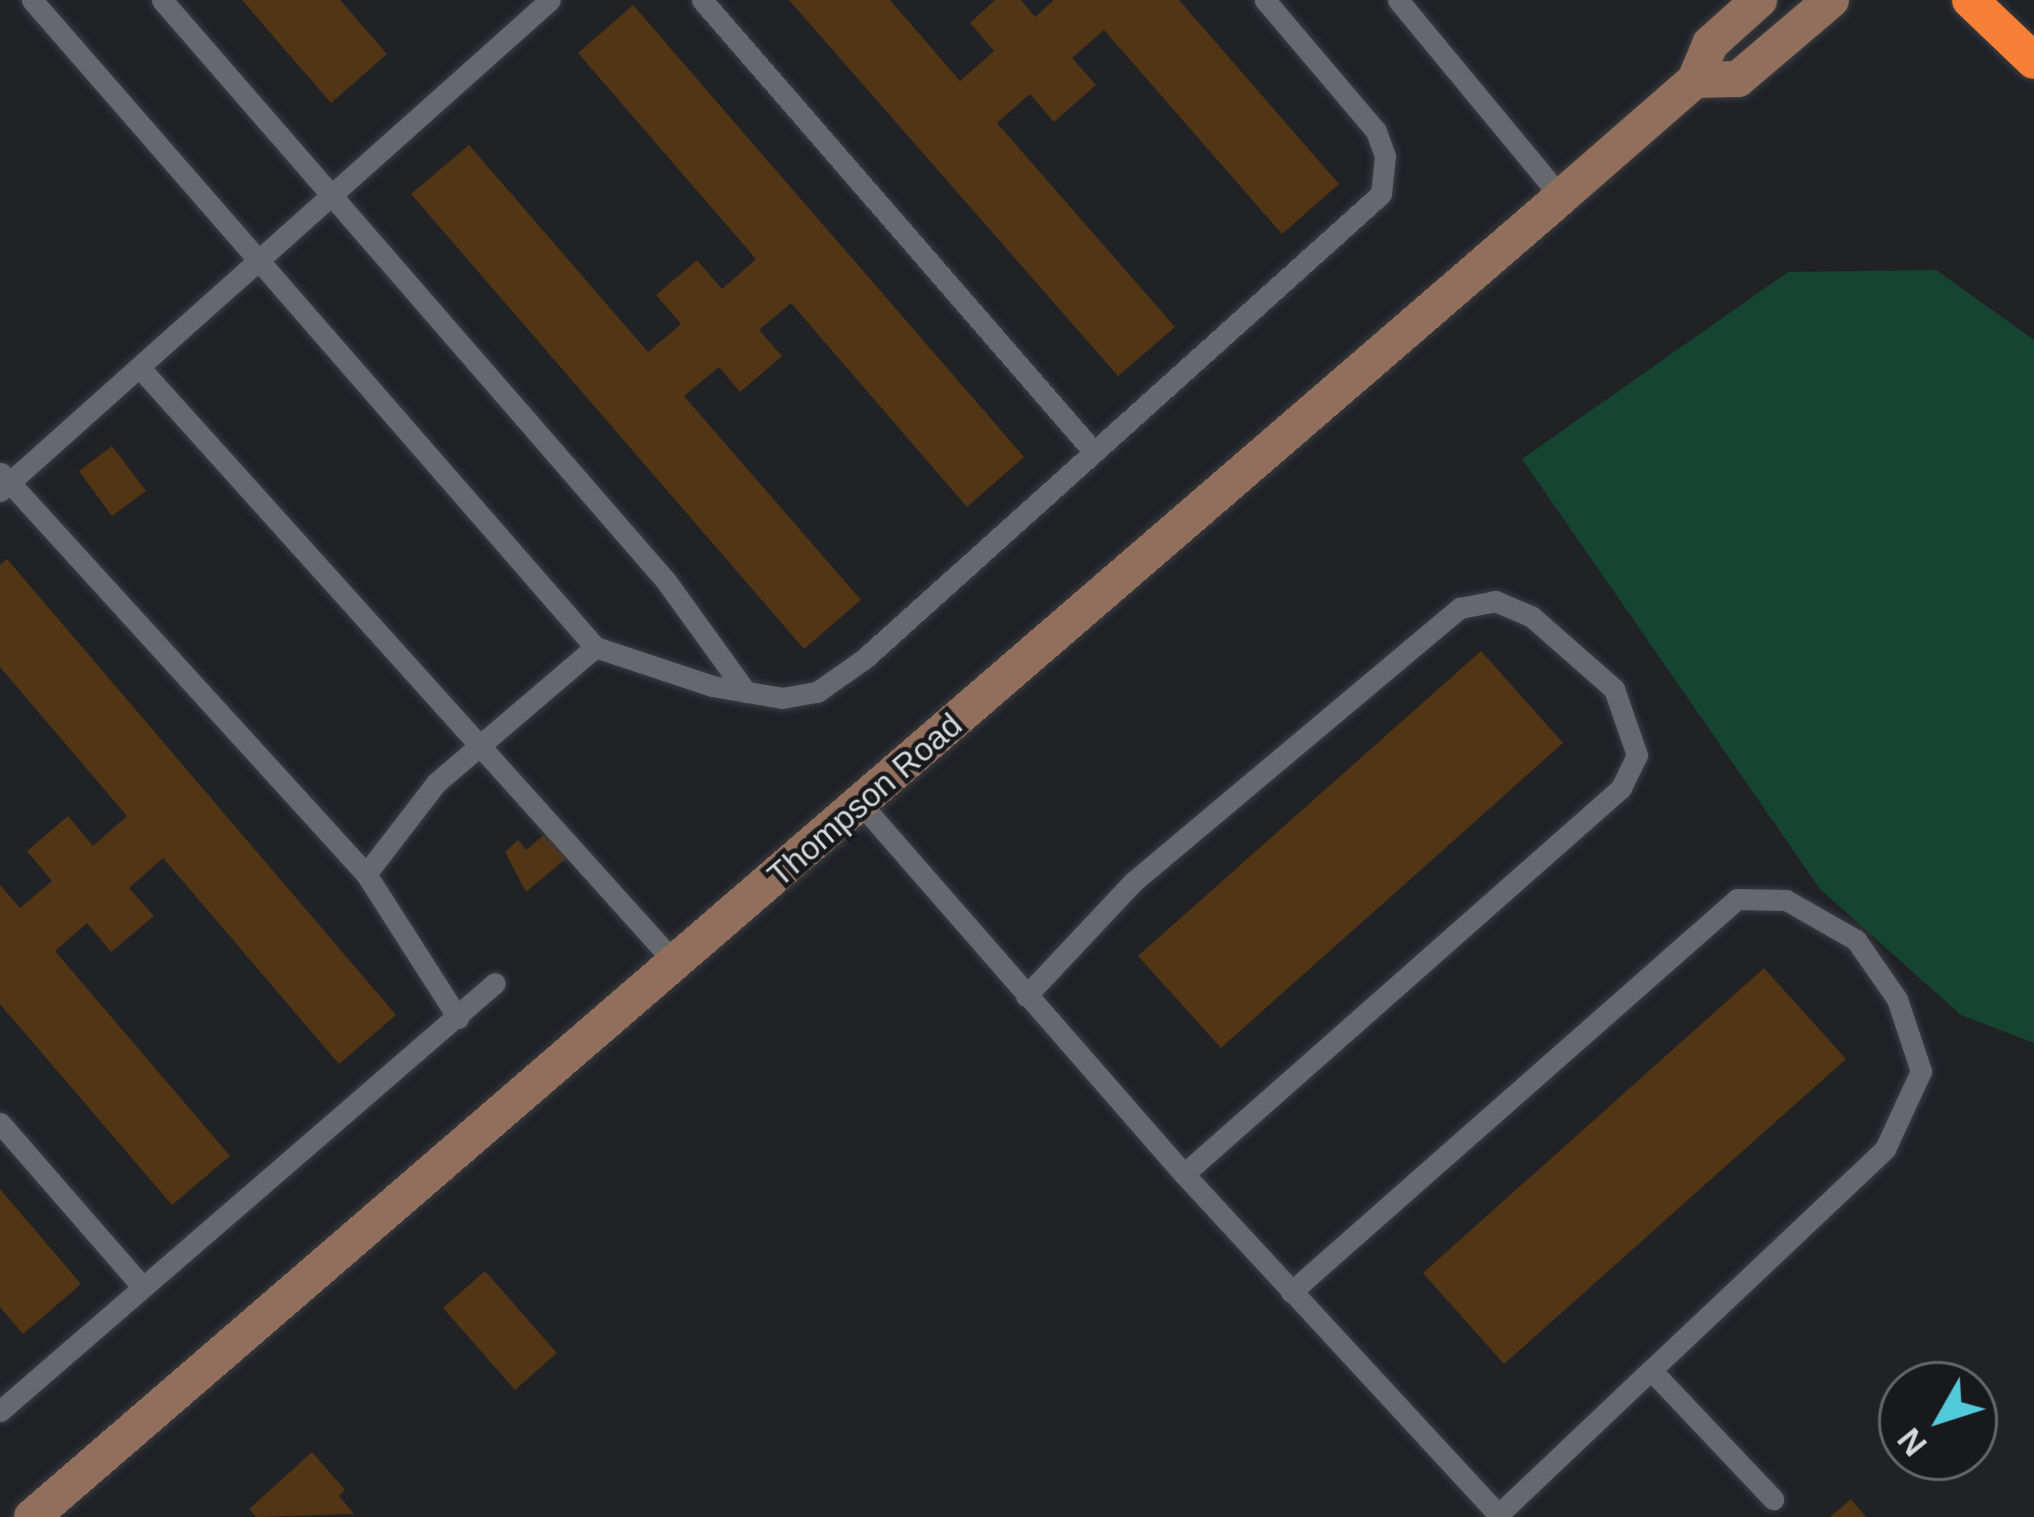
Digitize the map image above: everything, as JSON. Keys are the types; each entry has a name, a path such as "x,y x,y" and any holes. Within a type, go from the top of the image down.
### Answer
{"highway":[{"path":"1970,0 2034,61"}],"main road":[{"name":"Thompson Road","path":"32,1517 1562,197 1695,80 1710,44 1759,0"},
{"name":"Thompson Road","path":"1695,80 1738,79 1831,0"}],"lane":[{"path":"32,0 595,646 746,692 817,692 1381,194 1384,156 1376,131 1265,0"},
{"path":"161,0 666,581 746,692"},
{"path":"458,1018 366,874 3,482 140,368 550,0"},
{"path":"702,0 1094,452"},
{"path":"1398,0 1562,197"},
{"path":"140,368 476,747 676,964"},
{"path":"1026,997 1133,882 1460,608 1496,601 1531,616 1614,689 1637,755 1621,788 1184,1174"},
{"path":"366,874 436,783 595,646"},
{"path":"861,804 1184,1174 1292,1292 1499,1516 1886,1149 1921,1071 1897,999 1856,940 1786,899 1737,899 1292,1292"},
{"path":"0,1411 495,983"},
{"path":"0,1123 141,1286"},
{"path":"1651,1370 1773,1499"}],"green space":[{"path":"1936,270 2034,340 2034,1043 1961,1015 1820,889 1522,459 1788,272"}],"building":[{"path":"242,0 340,0 387,54 331,103"},
{"path":"789,0 890,0 960,81 994,51 970,23 995,0 1021,0 1035,17 1054,0 1179,0 1339,184 1282,234 1104,30 1072,58 1096,85 1054,122 1030,94 997,123 1175,327 1118,376"},
{"path":"633,5 1024,457 967,507 791,303 759,330 782,356 740,392 719,367 684,396 861,600 804,649 411,194 469,145 648,352 681,324 656,295 697,260 722,289 756,259 578,53"},
{"path":"112,446 146,491 112,516 79,471"},
{"path":"7,559 396,1015 339,1064 163,858 129,888 154,916 111,952 87,923 55,951 230,1156 172,1205 0,1004 0,885 20,908 52,881 27,851 68,816 93,846 127,816 0,667 0,565"},
{"path":"1481,651 1563,743 1221,1048 1138,956"},
{"path":"550,830 570,855 526,892 505,852 518,840 526,850"},
{"path":"1764,968 1846,1059 1504,1364 1423,1273"},
{"path":"0,1189 81,1284 23,1334 0,1307"},
{"path":"485,1271 557,1353 515,1390 443,1308"},
{"path":"312,1452 345,1490 339,1496 354,1514 256,1517 249,1509"},
{"path":"1851,1499 1866,1517 1830,1517"}]}
